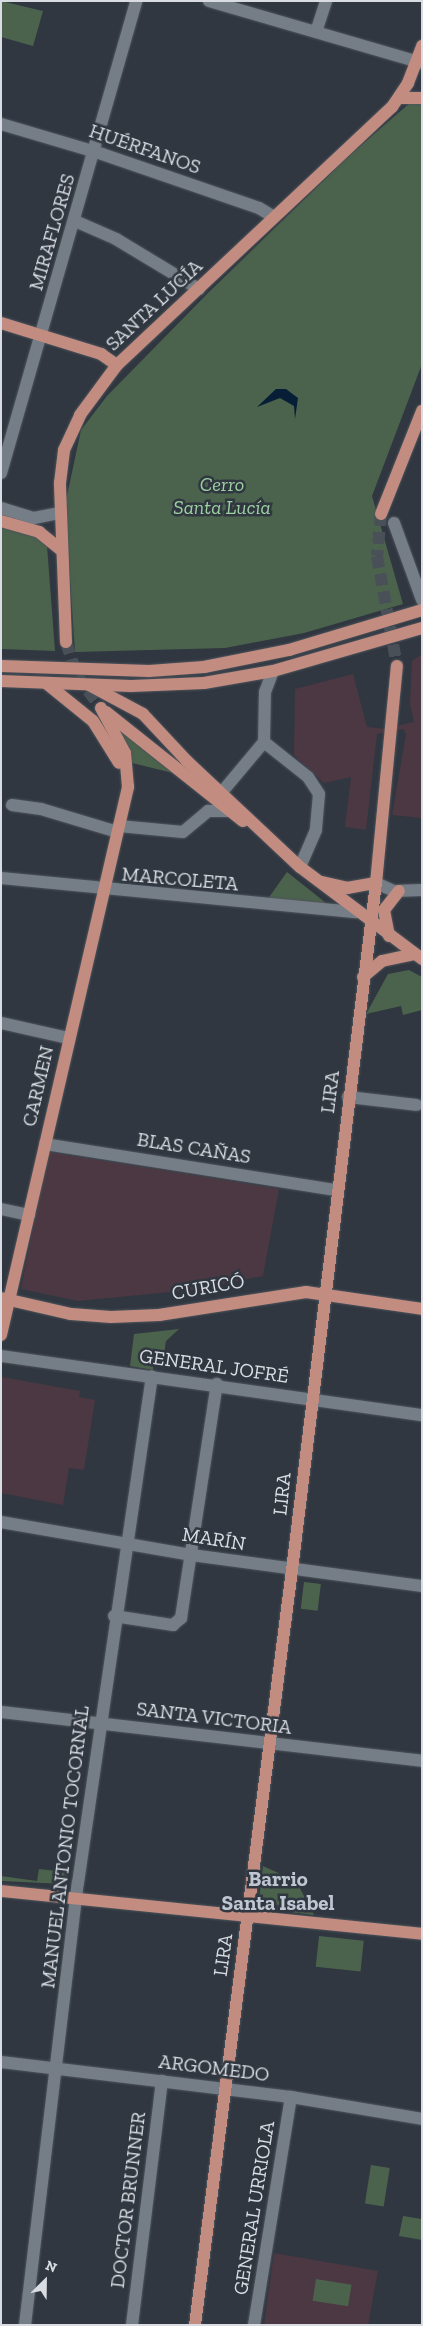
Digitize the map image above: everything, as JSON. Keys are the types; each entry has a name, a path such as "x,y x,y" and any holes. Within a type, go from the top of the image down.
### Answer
{"main road":[{"name":"SANTA LUCÍA","path":"66,642 59,513 61,469 70,434 117,365 199,290 399,98 419,62 422,46"},
{"path":"399,98 422,98"},
{"path":"1,323 102,354 117,365"},
{"path":"381,514 422,411"},
{"path":"1,521 39,532 60,549"},
{"path":"1,666 149,671 204,667 289,650 422,610"},
{"path":"1,681 89,685 182,685 273,671 422,628"},
{"name":"LIRA","path":"195,2325 224,2088 271,1744 336,1190 376,883 397,666"},
{"name":"CARMEN","path":"1,1335 5,1299 29,1215 112,844 120,779 115,751 85,713 46,683"},
{"path":"89,685 143,714 260,831 356,912 418,956"},
{"name":"CARMEN","path":"115,828 128,787 127,763 100,707 230,812"},
{"path":"230,812 260,831"},
{"path":"317,881 347,888 376,883"},
{"path":"389,936 384,910 399,891"},
{"path":"363,977 382,961 418,956"},
{"name":"CURICÓ","path":"5,1299 71,1314 140,1316 294,1293 324,1293 422,1309"},
{"path":"1,1891 76,1895 422,1934"}],"street":[{"name":"MIRAFLORES","path":"1,473 42,336 136,1"},
{"path":"209,1 419,62"},
{"path":"316,32 326,1"},
{"name":"HUÉRFANOS","path":"1,124 94,151 253,206 274,218"},
{"path":"74,221 116,238 199,290"},
{"path":"1,508 34,518 59,513"},
{"path":"394,523 422,600"},
{"path":"222,792 264,742 266,687 273,671"},
{"path":"264,742 308,777 319,794 316,830 300,866"},
{"path":"12,805 41,809 115,828 183,832 208,811 230,812"},
{"name":"MARCOLETA","path":"1,878 101,890 356,912"},
{"path":"376,883 399,891 422,890"},
{"path":"1,1023 68,1038"},
{"path":"348,1097 417,1105"},
{"name":"BLAS CAÑAS","path":"45,1144 336,1190"},
{"path":"1,1209 29,1215"},
{"name":"GENERAL JOFRÉ","path":"1,1356 217,1384 422,1415"},
{"name":"MANUEL ANTONIO TOCORNAL","path":"25,2325 76,1895 124,1543 152,1376"},
{"path":"114,1616 178,1623 192,1554 217,1384"},
{"name":"MARÍN","path":"1,1522 292,1570 422,1586"},
{"name":"SANTA VICTORIA","path":"1,1712 422,1761"},
{"name":"ARGOMEDO","path":"1,2062 291,2097 422,2119"},
{"name":"DOCTOR BRUNNER","path":"132,2325 162,2081"},
{"name":"GENERAL URRIOLA","path":"254,2325 291,2097"}],"shaded area":[{"path":"422,654 422,818 392,815 406,734 403,729 377,734 366,830 345,827 351,777 324,783 294,755 295,689 353,674 367,727 386,729 414,722 410,704 412,661"},
{"path":"48,1152 279,1189 263,1276 191,1290 78,1301 21,1289"},
{"path":"2,1377 80,1391 79,1397 95,1400 84,1470 69,1468 63,1505 1,1493"},
{"path":"274,2253 378,2271 368,2325 264,2325"}],"green space":[{"path":"1,1 43,11 33,46 1,37"},
{"name":"Cerro Santa Lucía","path":"422,100 422,364 372,496 403,604 304,633 225,648 75,652 65,505 81,430 107,396 208,293 351,154 411,102"},
{"path":"1,525 36,536 47,546 55,651 1,649"},
{"path":"118,729 173,773 132,763"},
{"path":"287,872 336,911 267,900"},
{"path":"409,970 422,977 422,1010 403,1015 401,1006 366,1014 388,974"},
{"path":"179,1329 166,1341 164,1354 153,1360 153,1370 130,1366 134,1334"},
{"path":"304,1582 321,1584 318,1611 301,1609"},
{"path":"263,1866 296,1881 314,1915 258,1908"},
{"path":"66,1868 70,1868 65,1884 1,1881 1,1876 37,1881 39,1869 65,1872"},
{"path":"319,1936 364,1941 361,1972 316,1967"},
{"path":"371,2165 390,2168 384,2206 365,2204"},
{"path":"403,2216 422,2219 422,2240 399,2236"},
{"path":"316,2279 352,2285 348,2306 313,2301"}],"water":[{"path":"276,389 286,389 298,398 295,419 294,406 280,398 257,407"}],"tunnel":[{"path":"381,514 377,556 397,666"},
{"path":"66,642 77,676 100,707"}],"district":[{"name":"Barrio Santa Isabel","path":"278,1891"}]}
